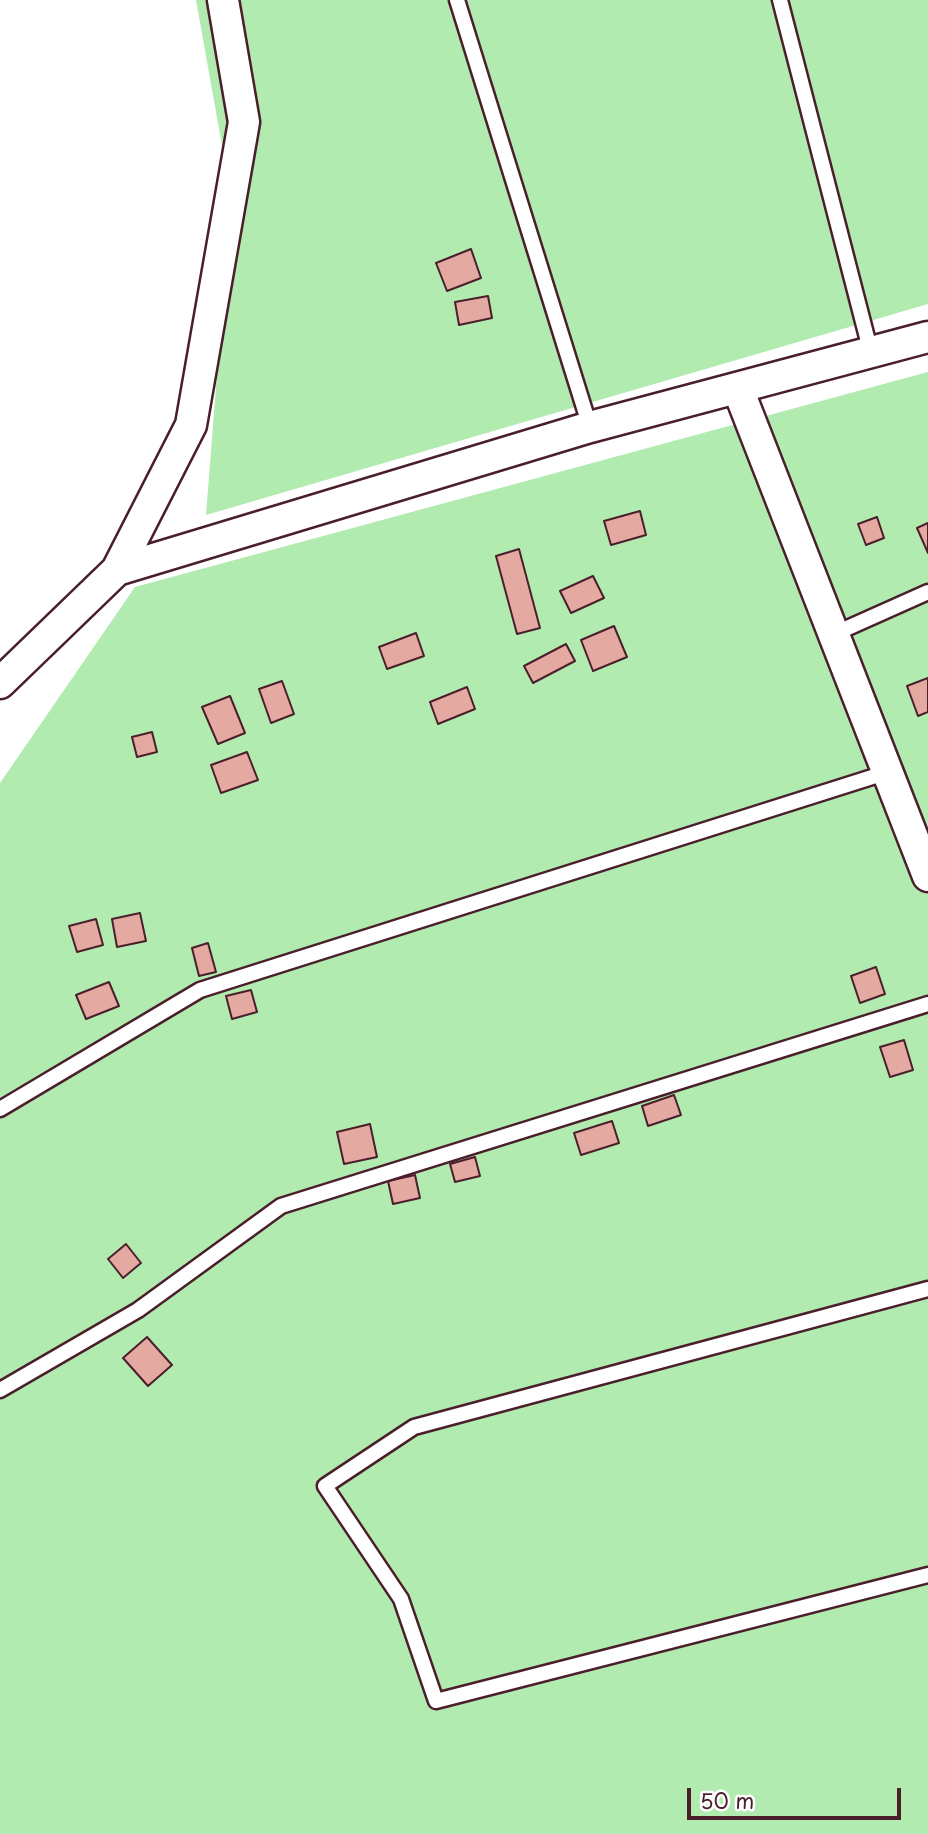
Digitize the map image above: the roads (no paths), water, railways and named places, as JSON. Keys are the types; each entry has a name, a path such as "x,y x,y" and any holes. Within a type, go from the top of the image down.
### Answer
{"street":[{"path":"0,683 117,569 191,425 244,122 223,0"},
{"path":"117,569 590,427 928,337"},
{"path":"738,389 928,876"}],"lane":[{"path":"457,0 590,427"},
{"path":"780,0 871,353"},
{"path":"834,634 928,592"},
{"path":"0,1109 200,990 888,772"},
{"path":"0,1390 138,1310 281,1206 928,1004"},
{"path":"928,1289 414,1427 325,1486 401,1599 436,1702 928,1575"}]}
